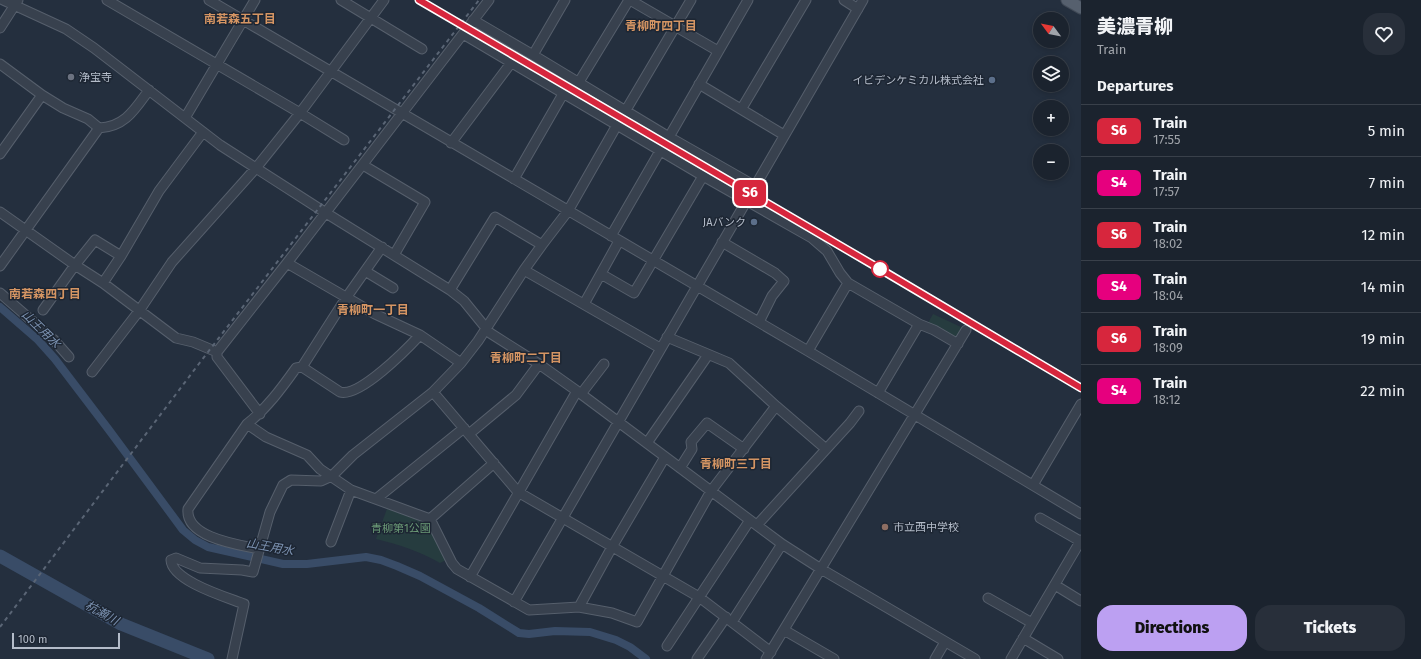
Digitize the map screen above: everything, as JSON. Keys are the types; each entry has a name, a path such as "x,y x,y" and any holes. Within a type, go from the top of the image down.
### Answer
{"main road":[{"path":"1067,0 1080,5"}],"street":[{"path":"3,0 16,3 66,29 94,48 220,145 450,290 464,301 490,333 540,364 579,392 782,544 821,569 975,659"},
{"path":"106,0 344,140"},
{"path":"209,0 759,322 1081,514"},
{"path":"185,118 255,0"},
{"path":"341,0 422,49"},
{"path":"92,372 182,250 256,168 300,113 384,0"},
{"path":"216,352 288,263 401,113 489,0"},
{"path":"533,55 565,0"},
{"path":"579,82 630,0 718,50"},
{"path":"626,110 691,0"},
{"path":"669,136 748,0"},
{"path":"742,108 806,0"},
{"path":"844,0 858,8"},
{"path":"514,602 863,0"},
{"path":"0,28 16,3"},
{"path":"474,20 755,186"},
{"path":"463,34 660,151 812,238 827,252 840,273 848,282 919,324 934,330 958,344"},
{"path":"452,143 511,63"},
{"path":"0,64 11,70 42,95 63,108 88,119 99,128 111,127 131,114 149,90"},
{"path":"699,84 742,108 784,135"},
{"path":"514,179 563,94"},
{"path":"0,154 42,95"},
{"path":"232,658 244,604 204,589 188,580 171,565 171,560 176,558 200,568 253,572 270,512 283,485 291,480 321,481 332,476 353,455 432,392 461,363 486,329 542,244 568,211 617,125"},
{"path":"0,266 99,128"},
{"path":"103,283 121,256 159,191 203,132"},
{"path":"584,304 601,274 615,239 660,151"},
{"path":"363,165 426,202 394,255"},
{"path":"601,274 634,293 703,176"},
{"path":"0,212 103,283 176,338 193,342 216,352"},
{"path":"450,290 495,217 542,244"},
{"path":"42,310 95,240 121,256"},
{"path":"722,242 784,281 772,296 759,322"},
{"path":"302,367 346,298 382,247"},
{"path":"288,263 375,314 420,335 461,363"},
{"path":"524,270 660,348"},
{"path":"365,271 393,288"},
{"path":"808,351 848,282"},
{"path":"0,293 54,340 69,357"},
{"path":"878,393 919,324"},
{"path":"432,392 518,492 699,597 729,620 769,656 966,330"},
{"path":"258,554 206,535 193,525 187,515 188,509 247,424 260,414 275,398 296,368 302,367 344,394 351,392 377,376 420,335"},
{"path":"667,337 729,363 826,449"},
{"path":"216,352 217,357 260,414"},
{"path":"647,444 708,355"},
{"path":"376,499 516,395 540,364"},
{"path":"470,577 518,492 579,392 604,364"},
{"path":"1033,485 1081,404"},
{"path":"247,424 266,437 307,455 320,469 351,490 430,519 452,563 457,569 529,610 578,607 612,613 637,622 711,491 776,406"},
{"path":"667,646 699,597 754,523 826,449 859,411"},
{"path":"680,468 692,449 691,442 707,423 744,448"},
{"path":"578,607 665,457"},
{"path":"430,519 494,464"},
{"path":"331,542 351,490"},
{"path":"1011,659 1081,540 1040,518"},
{"path":"697,659 729,620 782,544"},
{"path":"1055,585 1081,601"},
{"path":"988,598 1032,623"},
{"path":"784,630 834,659"},
{"path":"1023,638 1058,659"},
{"path":"935,659 945,642"}],"green space":[{"path":"933,314 963,328 955,340 928,323"},
{"name":"青柳第1公園","path":"388,506 429,520 448,559 440,563 409,549 376,539"}],"waterway":[{"name":"山王用水","path":"0,307 38,340 55,359 183,530 195,540 208,547 283,564 307,564 366,557 381,560 420,576 479,608 519,633 529,634 555,631 590,632 616,640 630,647 646,659"},
{"name":"杭瀬川","path":"0,556 121,624 208,659"}],"railway":[{"path":"419,0 1081,388"},
{"path":"0,627 198,365 479,0"}],"train":[{"name":"S6","path":"419,0 1081,388"}],"place":[{"name":"浄宝寺","path":"71,77"},
{"name":"イビデンケミカル株式会社","path":"992,80"},
{"name":"JAバンク","path":"754,222"},
{"name":"市立西中学校","path":"885,527"}],"district":[{"name":"南若森五丁目","path":"240,19"},
{"name":"青柳町四丁目","path":"661,26"},
{"name":"南若森四丁目","path":"45,294"},
{"name":"青柳町一丁目","path":"373,310"},
{"name":"青柳町二丁目","path":"526,358"},
{"name":"青柳町三丁目","path":"736,464"}]}
